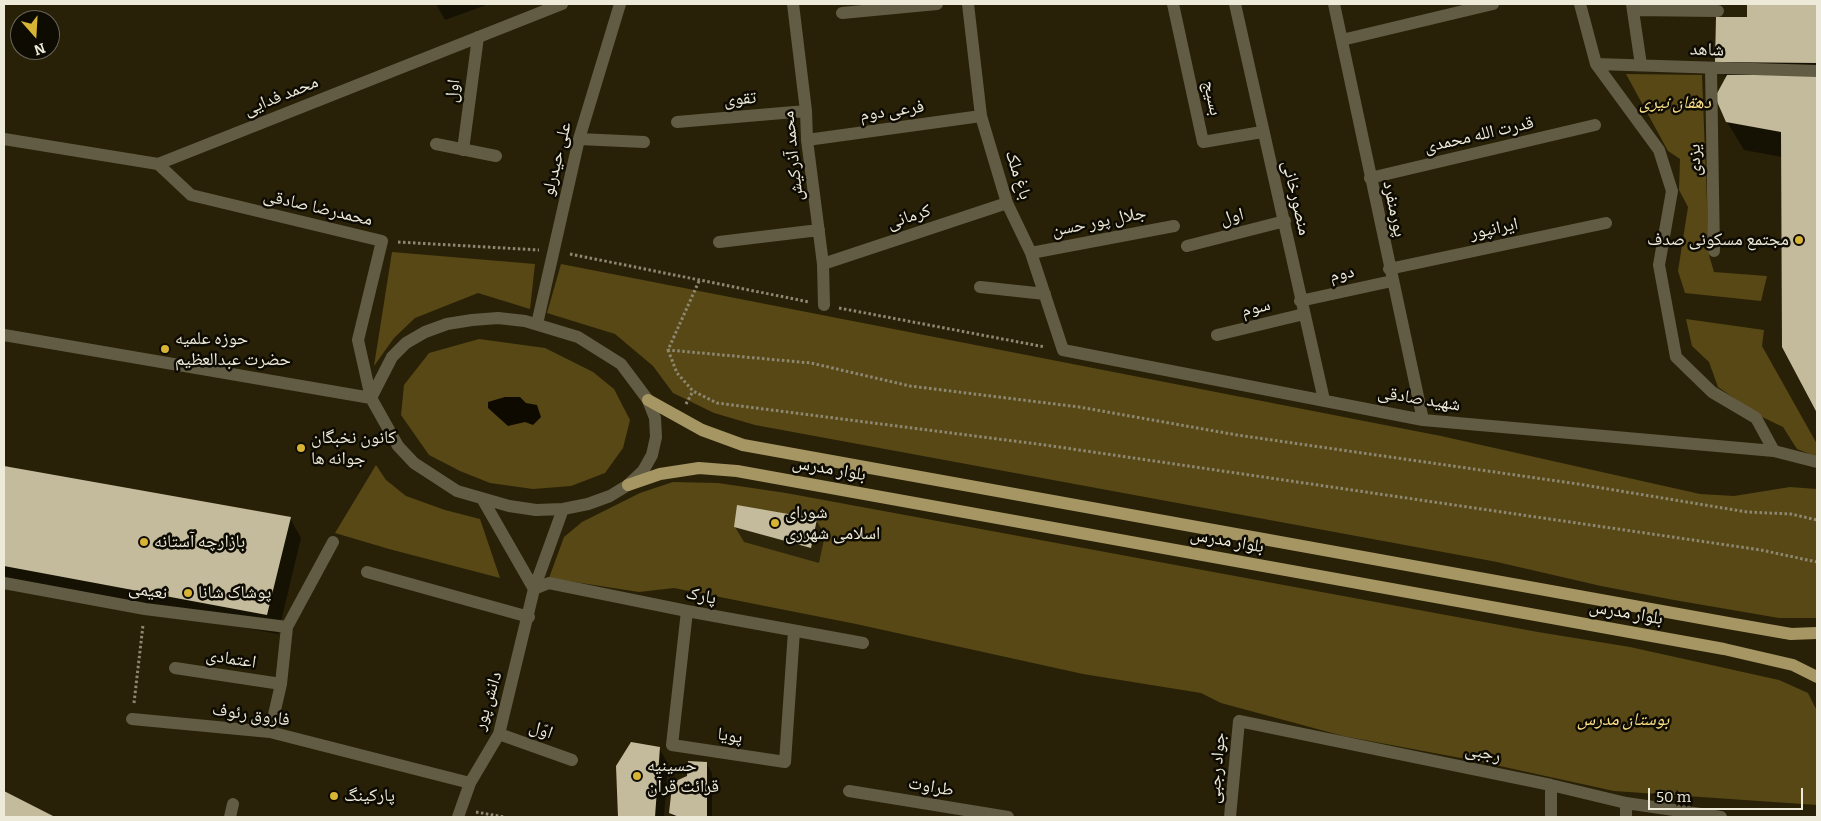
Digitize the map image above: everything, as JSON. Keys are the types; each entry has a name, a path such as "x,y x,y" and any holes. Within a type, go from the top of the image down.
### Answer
{"main road":[{"name":"بلوار مدرس","path":"648,400 702,430 743,445 1728,624 1791,634 1817,633"},
{"name":"بلوار مدرس","path":"628,484 660,474 699,468 737,470 1724,649 1793,665 1817,677"}],"street":[{"name":"محمد فدایی","path":"158,164 562,4"},
{"name":"علی حیدرلو","path":"537,324 579,139 620,4"},
{"name":"محمد آذرکیش","path":"793,4 806,110 807,140 823,264 824,305"},
{"path":"842,13 937,4"},
{"name":"باغ ملک","path":"968,4 981,116 1007,203 1031,253 1063,350"},
{"name":"بسیج","path":"1173,4 1203,142 1262,132"},
{"name":"منصورخانی","path":"1234,4 1262,132 1285,221 1300,301 1324,400"},
{"name":"پورمنفرد","path":"1334,4 1422,420"},
{"path":"1342,40 1493,4"},
{"path":"1580,4 1596,64 1660,150 1672,191 1660,265 1676,357 1712,392 1756,418 1774,452"},
{"path":"1641,66 1633,7 1718,11"},
{"name":"اول","path":"463,150 478,37"},
{"name":"شاهد","path":"1596,64 1817,71"},
{"name":"یزدی","path":"1711,68 1714,251"},
{"name":"تقوی","path":"677,122 806,110"},
{"name":"فرعی دوم","path":"807,140 981,116"},
{"name":"قدرت الله محمدی","path":"1370,178 1595,125"},
{"path":"4,139 158,164"},
{"path":"579,139 644,142"},
{"path":"436,144 496,156"},
{"name":"محمدرضا صادقی","path":"158,164 191,195 382,241 358,340 371,398 394,441 414,463 457,491 482,500 536,510 563,509 596,501 628,484 643,471 652,455 656,437 655,418 648,400 621,364 578,337 537,324 498,318 447,324 425,332 406,343 392,357 371,398"},
{"name":"کرمانی","path":"823,264 1007,203"},
{"name":"اول","path":"1187,246 1285,221"},
{"name":"ایرانپور","path":"1390,275 1606,223"},
{"name":"جلال پور حسن","path":"1031,253 1174,226"},
{"path":"719,242 819,230"},
{"name":"دوم","path":"1300,301 1390,275"},
{"path":"980,287 1044,294"},
{"name":"سوم","path":"1217,335 1304,314"},
{"path":"4,335 371,398"},
{"name":"شهید صادقی","path":"1063,350 1422,420 1774,452 1817,462"},
{"path":"482,500 534,589"},
{"name":"دانش پور","path":"459,813 470,783 499,734 529,617 534,589 563,509"},
{"path":"270,732 281,684 287,627 333,542"},
{"path":"367,572 529,617"},
{"name":"پارک","path":"534,589 549,583 687,611 863,643"},
{"name":"نعیمی","path":"4,584 145,609 287,627"},
{"name":"پویا","path":"687,611 672,745 784,762 794,631"},
{"name":"اعتمادی","path":"175,668 281,684"},
{"name":"فاروق رئوف","path":"132,719 270,732 470,783"},
{"name":"رجبی","path":"1239,722 1550,785 1626,803 1721,817"},
{"name":"جواد رجبی","path":"1230,817 1239,722"},
{"name":"اوّل","path":"499,734 572,760"},
{"path":"1550,785 1551,817"},
{"name":"طراوت","path":"849,790 951,813 1008,817"},
{"path":"1626,803 1626,817"},
{"path":"230,817 233,804"}],"path":[{"path":"382,241 554,251"},
{"path":"699,280 668,350 677,373 693,392 717,403 1046,445 1761,550 1817,562"},
{"path":"668,350 811,363 910,386 1079,407 1237,435 1568,483 1747,512 1791,514 1817,520"},
{"path":"684,408 693,392"},
{"path":"132,719 145,609"},
{"path":"459,813 504,817"}],"green space":[{"name":"دهقان نیری","path":"1626,74 1702,75 1709,255 1714,272 1767,276 1761,301 1685,293 1678,271 1688,207 1679,190 1680,159 1668,151"},
{"path":"392,252 535,264 530,309 478,293 415,318 394,338 374,366"},
{"path":"561,264 1441,436 1700,494 1734,496 1790,487 1817,489 1817,618 1779,618 1674,600 1601,586 1497,562 755,425 714,413 673,393 653,366 615,334 547,313"},
{"path":"1686,319 1764,330 1762,346 1817,444 1817,457 1797,449 1783,427 1758,415 1718,387 1709,362 1692,346"},
{"path":"479,339 545,348 593,372 614,389 630,420 623,448 605,473 571,486 533,489 490,483 460,471 429,455 401,415 404,385 429,353"},
{"path":"376,465 386,480 406,496 445,510 480,519 500,578 335,533"},
{"name":"بوستان مدرس","path":"673,482 718,483 786,493 1538,632 1630,647 1779,680 1808,693 1817,711 1817,805 1614,791 1477,761 1343,736 1221,703 1201,693 1083,674 856,624 674,588 639,592 549,578 564,537 582,522 640,493"}],"shaded area":[{"path":"505,397 520,397 526,403 537,405 541,417 533,425 525,422 508,426 488,408 488,402"}],"building":[{"path":"1747,4 1817,4 1817,63 1715,62 1716,17 1747,17"},
{"name":"مجتمع مسکونی صدف","path":"1727,75 1817,75 1817,413 1782,347 1781,132 1726,122 1715,97"},
{"name":"بازارچه آستانه","path":"4,466 291,517 267,615 4,566"},
{"name":"شورای اسلامی شهرری","path":"737,505 817,519 811,548 734,527"},
{"name":"حسینیه قرائت قرآن","path":"631,742 660,747 655,817 618,817 616,766"},
{"path":"688,761 707,762 707,817 679,817 669,813 672,786 678,780 687,776"},
{"path":"4,791 55,817 4,817"}],"place":[{"name":"مجتمع مسکونی صدف","path":"1799,240"},
{"name":"حوزه علمیه حضرت عبدالعظیم","path":"165,349"},
{"name":"کانون نخبگان جوانه ها","path":"301,448"},
{"name":"شورای اسلامی شهرری","path":"775,523"},
{"name":"بازارچه آستانه","path":"144,542"},
{"name":"پوشاک شانا","path":"188,593"},
{"name":"حسینیه قرائت قرآن","path":"637,776"},
{"name":"پارکینگ","path":"334,796"}]}
